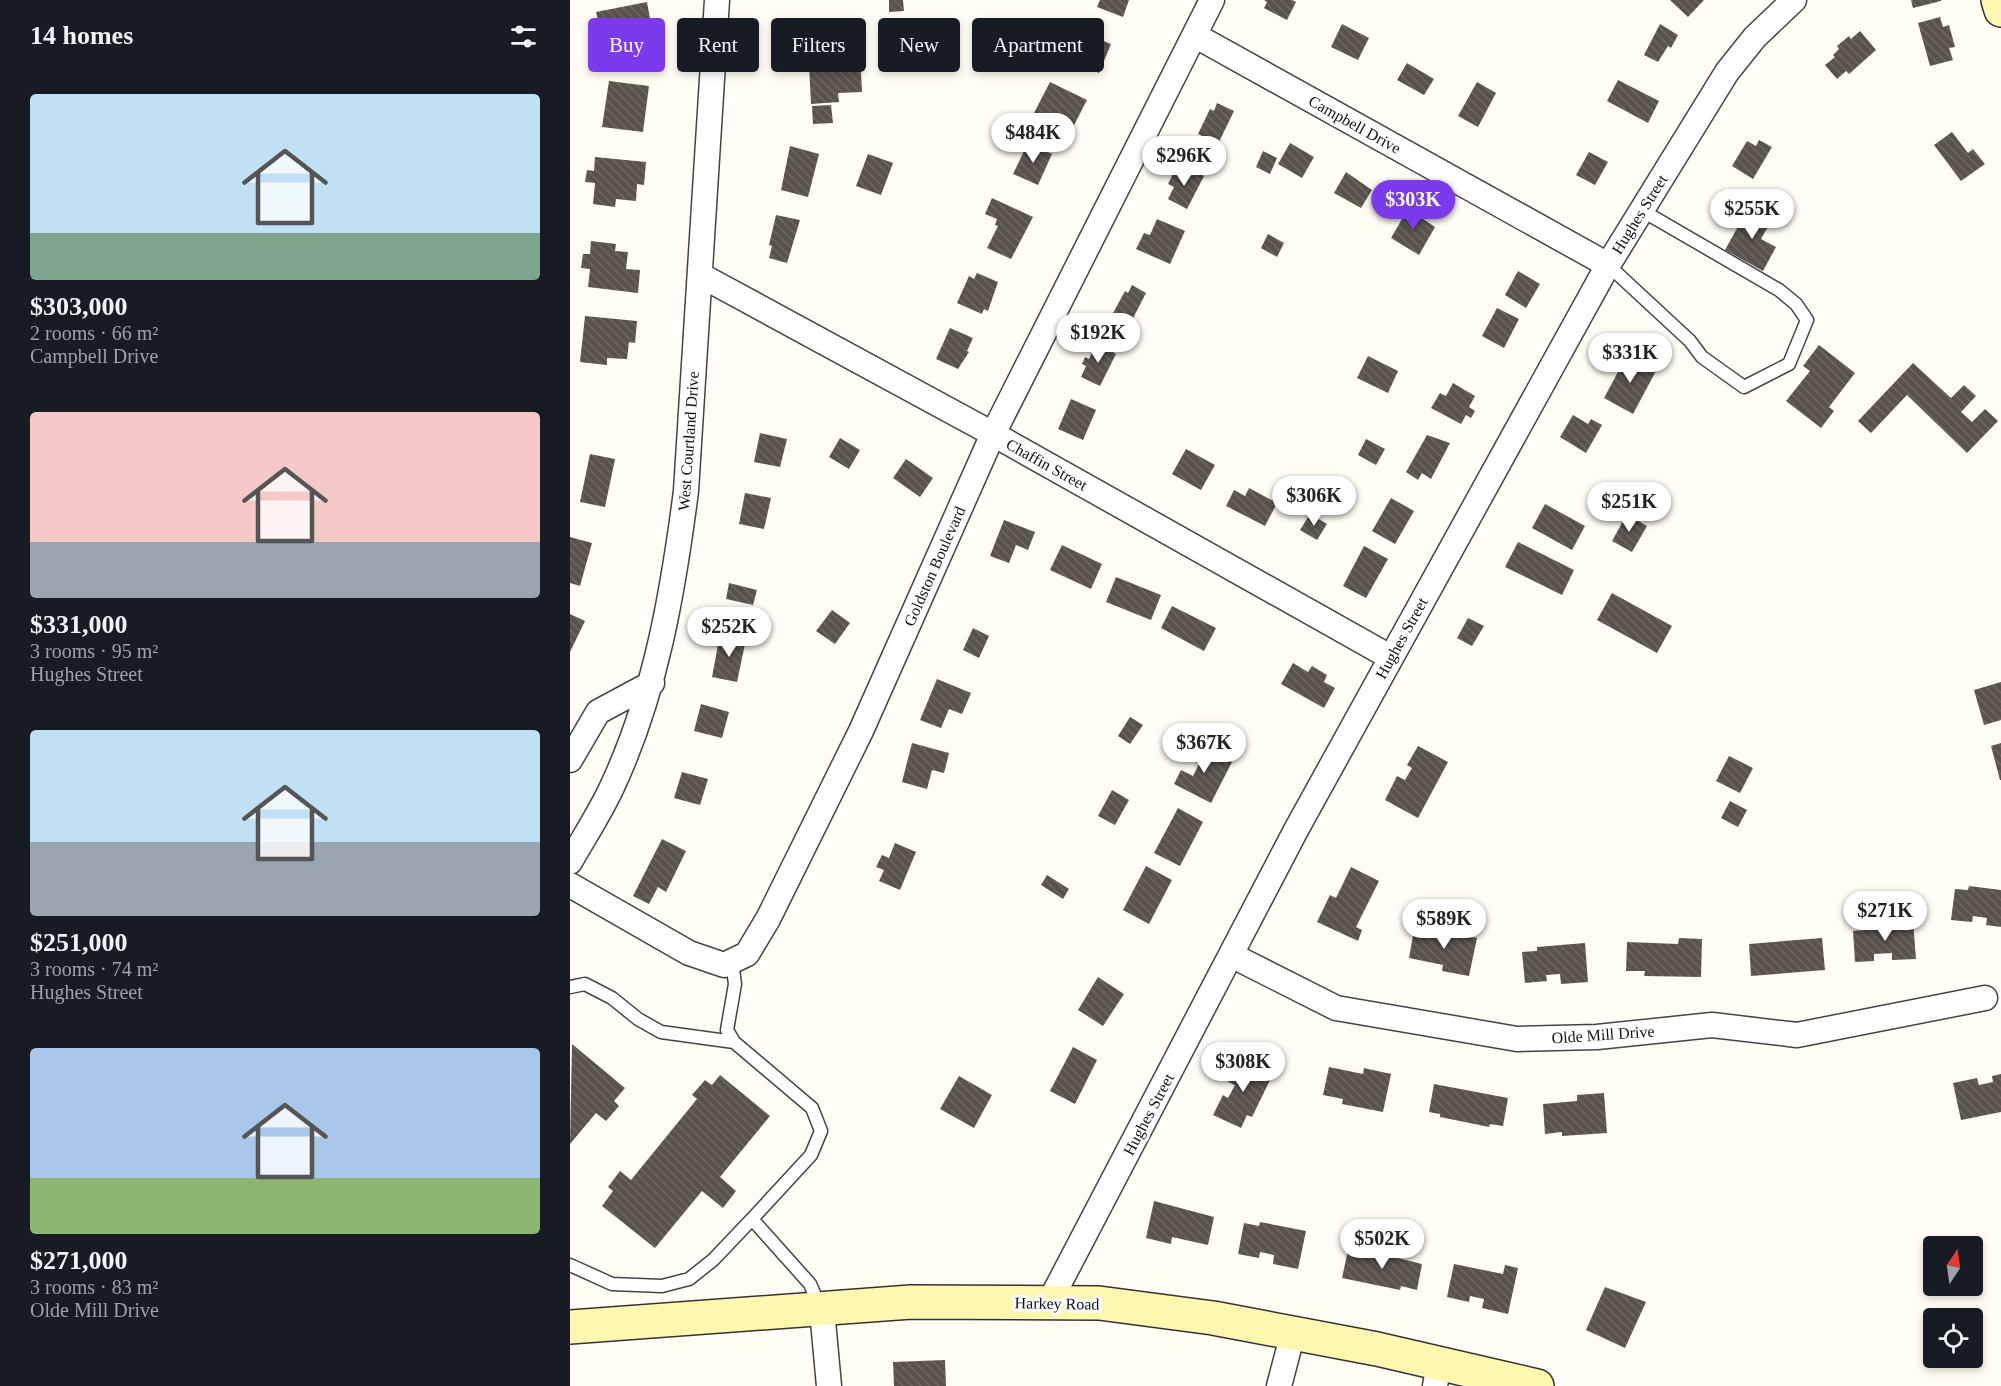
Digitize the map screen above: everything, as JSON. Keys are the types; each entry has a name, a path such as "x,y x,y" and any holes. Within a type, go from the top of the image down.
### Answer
{"street":[{"name":"West Courtland Drive","path":"570,862 612,786 652,683 676,569 686,491 702,276 717,0"},
{"name":"Goldston Boulevard","path":"732,962 747,954 768,919 856,741 993,434 1196,36 1212,0"},
{"name":"Hughes Street","path":"1050,1301 1390,657 1608,265 1727,72 1755,37 1794,0"},
{"path":"1998,0 2001,10"},
{"name":"Campbell Drive","path":"1196,36 1608,265"},
{"name":"Chaffin Street","path":"702,276 993,434 1390,657"},
{"path":"570,760 598,712 652,683"},
{"path":"570,885 689,954 724,965 732,962"},
{"name":"Olde Mill Drive","path":"1231,956 1336,1008 1517,1040 1596,1037 1712,1025 1797,1035 1985,998"},
{"name":"Harkey Road","path":"570,1327 911,1302 1050,1301 1155,1309 1293,1333 1437,1374 1537,1386"},
{"path":"822,1310 829,1386"},
{"path":"1279,1386 1293,1333"}],"lane":[{"path":"1608,265 1690,341 1702,357 1744,387 1789,364 1807,320 1796,304 1779,290 1641,210"},
{"path":"570,1265 612,1284 662,1286 689,1279 713,1260 811,1155 821,1131 812,1108 734,1042 727,1030 735,984 732,962"},
{"path":"570,987 585,984 612,998 638,1019 662,1032 734,1042"},
{"path":"752,1219 810,1284 822,1310"}],"building":[{"path":"889,0 903,0 904,11 889,12"},
{"path":"1100,0 1129,0 1123,17 1097,7"},
{"path":"1264,0 1296,2 1287,20 1264,8 1267,2"},
{"path":"1670,0 1704,0 1688,17"},
{"path":"1911,0 1941,0 1941,1 1913,8"},
{"path":"647,2 650,18 598,18 596,12"},
{"path":"1940,17 1943,27 1949,25 1955,47 1949,48 1953,60 1930,66 1918,23"},
{"path":"1342,24 1369,38 1358,60 1331,47"},
{"path":"1660,24 1678,35 1671,48 1668,46 1658,62 1644,55"},
{"path":"1860,31 1876,50 1849,74 1846,71 1837,79 1825,65 1835,57 1833,55 1839,49 1837,46 1849,36 1851,39"},
{"path":"1104,41 1111,44 1104,61"},
{"path":"1407,63 1434,79 1424,95 1397,80"},
{"path":"809,72 861,72 862,92 838,93 839,102 811,104"},
{"path":"1618,80 1659,101 1648,123 1607,101"},
{"path":"609,81 649,86 643,132 602,127"},
{"path":"1050,82 1087,100 1071,131 1034,113"},
{"path":"1477,82 1496,93 1478,127 1458,116"},
{"path":"1217,103 1234,111 1218,144 1198,134 1210,109 1214,111"},
{"path":"831,105 833,123 813,124 812,106"},
{"path":"1952,132 1968,153 1973,149 1985,164 1961,181 1934,145"},
{"path":"1759,140 1772,147 1753,179 1732,166 1747,141 1756,146"},
{"path":"1028,143 1052,154 1038,185 1013,174"},
{"path":"1290,143 1314,157 1302,178 1278,164"},
{"path":"790,146 819,154 808,197 781,190"},
{"path":"1263,151 1277,158 1270,174 1256,167"},
{"path":"1589,152 1608,162 1595,185 1576,175"},
{"path":"868,154 893,163 881,195 856,186"},
{"path":"595,157 646,162 644,185 637,184 636,201 616,199 615,207 593,204 595,183 585,182 587,170 594,171"},
{"path":"1176,168 1191,176 1193,171 1204,176 1187,209 1168,199 1174,187 1168,184"},
{"path":"1346,172 1372,190 1361,208 1334,193"},
{"path":"992,198 1033,217 1011,259 987,248 998,226 995,225 997,219 985,214"},
{"path":"1410,205 1426,214 1423,219 1435,227 1419,255 1391,238"},
{"path":"1750,205 1762,212 1759,217 1770,223 1761,239 1776,247 1763,271 1725,250"},
{"path":"776,215 800,220 787,263 769,258 772,246 769,245"},
{"path":"1157,219 1185,231 1170,264 1136,249 1144,233 1150,235"},
{"path":"1268,234 1284,243 1277,257 1261,248"},
{"path":"591,241 616,244 615,251 628,252 626,269 640,270 638,293 588,287 590,269 581,268 583,254 590,254"},
{"path":"1518,271 1540,284 1526,308 1505,295"},
{"path":"977,273 998,282 988,311 984,309 982,314 957,303 969,276 974,279"},
{"path":"1132,285 1146,293 1130,324 1112,315 1125,291 1128,293"},
{"path":"1497,308 1519,319 1504,348 1482,336"},
{"path":"585,316 637,321 635,343 629,342 627,359 607,358 607,365 580,362"},
{"path":"950,328 973,338 967,351 969,352 958,369 936,359"},
{"path":"1097,342 1116,354 1100,386 1081,377 1086,366 1082,364 1085,357 1089,359"},
{"path":"1819,345 1855,373 1829,407 1834,411 1821,428 1786,401 1810,371 1803,366"},
{"path":"1627,355 1656,371 1633,414 1604,398"},
{"path":"1368,356 1398,371 1388,393 1357,378"},
{"path":"1913,363 1951,398 1964,385 1976,396 1961,412 1972,422 1985,409 1998,421 1967,453 1907,395 1871,433 1858,421"},
{"path":"1453,383 1475,396 1469,407 1475,411 1471,418 1466,415 1461,424 1431,408 1440,393 1446,396"},
{"path":"1071,399 1096,410 1083,440 1058,429"},
{"path":"1573,415 1588,424 1591,419 1602,425 1586,453 1560,437"},
{"path":"760,433 787,439 780,467 754,462"},
{"path":"1427,435 1450,443 1431,479 1422,473 1418,480 1406,472"},
{"path":"840,438 860,450 849,469 829,457"},
{"path":"1366,439 1385,449 1376,465 1358,455"},
{"path":"1186,449 1215,465 1201,490 1172,474"},
{"path":"590,454 615,459 605,507 580,502"},
{"path":"906,459 933,478 920,497 893,478"},
{"path":"1249,488 1277,503 1265,526 1226,506 1234,490 1245,496"},
{"path":"745,493 771,498 764,529 739,524"},
{"path":"1391,498 1414,511 1395,544 1372,531"},
{"path":"1545,504 1585,526 1572,550 1532,528"},
{"path":"1310,514 1327,524 1317,540 1300,530"},
{"path":"1627,514 1647,526 1632,552 1612,541"},
{"path":"1004,520 1035,532 1028,550 1016,545 1009,563 990,556"},
{"path":"570,537 592,543 580,586 570,583"},
{"path":"1518,542 1574,570 1562,595 1505,567"},
{"path":"1062,545 1102,564 1091,589 1050,570"},
{"path":"1364,546 1388,559 1366,598 1343,586"},
{"path":"1116,577 1161,595 1151,620 1106,602"},
{"path":"729,583 757,590 753,605 726,599"},
{"path":"1612,593 1672,626 1657,653 1597,620"},
{"path":"1172,606 1216,628 1204,651 1161,628"},
{"path":"832,610 850,623 835,644 816,631"},
{"path":"570,614 585,621 570,652"},
{"path":"1468,618 1484,626 1472,646 1457,638"},
{"path":"973,628 989,636 979,658 963,650"},
{"path":"720,634 746,639 737,682 712,677"},
{"path":"1293,663 1308,672 1312,666 1327,675 1324,682 1335,688 1324,708 1281,684"},
{"path":"937,679 971,693 962,714 949,709 941,728 920,720"},
{"path":"2001,682 2001,720 1984,725 1974,690"},
{"path":"701,704 729,712 722,738 694,731"},
{"path":"1130,717 1143,725 1130,744 1118,736"},
{"path":"912,743 949,753 944,773 932,770 927,789 902,782"},
{"path":"2001,743 2001,780 2000,780 1991,746"},
{"path":"1196,744 1232,762 1211,803 1174,784 1181,770 1193,776 1199,764 1188,758"},
{"path":"1418,746 1448,762 1418,818 1385,800 1397,776 1405,780 1412,768 1407,765"},
{"path":"1729,756 1753,768 1740,793 1716,781"},
{"path":"682,772 708,779 700,805 674,798"},
{"path":"1112,790 1129,800 1115,825 1098,816"},
{"path":"1730,801 1747,810 1738,827 1721,818"},
{"path":"1178,808 1203,822 1180,866 1154,853"},
{"path":"662,839 686,851 666,892 658,887 649,904 633,896"},
{"path":"895,843 916,852 900,890 879,881 884,870 876,867 882,855 889,858"},
{"path":"1146,866 1172,880 1149,924 1123,910"},
{"path":"1351,867 1379,881 1356,927 1362,930 1358,941 1317,922 1330,895 1336,898"},
{"path":"1047,875 1069,889 1063,899 1041,885"},
{"path":"1969,886 2001,890 2001,927 1986,925 1987,918 1973,916 1972,922 1951,920 1955,889 1968,890"},
{"path":"1913,922 1916,959 1892,960 1892,953 1874,954 1874,961 1855,962 1853,931 1865,930 1864,925"},
{"path":"1429,929 1477,938 1469,976 1442,971 1443,965 1409,958 1414,930 1429,933"},
{"path":"1679,938 1702,939 1701,977 1644,976 1645,971 1626,971 1627,942 1678,944"},
{"path":"1822,938 1825,970 1751,976 1749,944"},
{"path":"1585,943 1588,982 1561,984 1560,974 1546,975 1547,981 1525,983 1522,952 1537,951 1537,947"},
{"path":"1098,977 1124,994 1103,1026 1078,1010"},
{"path":"572,1044 625,1088 614,1101 619,1106 606,1121 596,1113 570,1144"},
{"path":"1073,1047 1097,1060 1075,1104 1050,1091"},
{"path":"1239,1058 1273,1074 1252,1117 1247,1115 1241,1128 1213,1115 1223,1095 1228,1098 1235,1085 1228,1082"},
{"path":"1329,1067 1363,1074 1364,1068 1391,1074 1383,1112 1342,1104 1343,1099 1323,1095"},
{"path":"2001,1074 2001,1112 1961,1120 1953,1083 1977,1078 1979,1085 1993,1082 1992,1076"},
{"path":"720,1075 770,1116 720,1177 736,1191 723,1208 702,1191 655,1248 602,1206 613,1191 608,1187 620,1171 631,1180 697,1099 692,1095 705,1080 712,1085"},
{"path":"959,1076 992,1095 974,1128 940,1109"},
{"path":"1434,1084 1508,1098 1503,1126 1490,1124 1489,1127 1440,1117 1440,1114 1429,1112"},
{"path":"1604,1093 1607,1133 1562,1136 1562,1132 1545,1134 1543,1104 1577,1101 1577,1095"},
{"path":"1154,1201 1214,1217 1208,1245 1172,1237 1171,1244 1146,1238"},
{"path":"1260,1222 1306,1231 1298,1269 1273,1264 1274,1255 1260,1252 1259,1258 1238,1254 1244,1223 1259,1226"},
{"path":"1360,1249 1422,1264 1417,1290 1401,1286 1400,1290 1342,1278 1348,1250 1359,1252"},
{"path":"1454,1264 1503,1274 1505,1265 1518,1268 1508,1314 1482,1308 1484,1299 1470,1296 1469,1302 1447,1297"},
{"path":"1605,1287 1646,1302 1625,1348 1586,1330"},
{"path":"945,1360 946,1386 894,1386 893,1362"}]}
